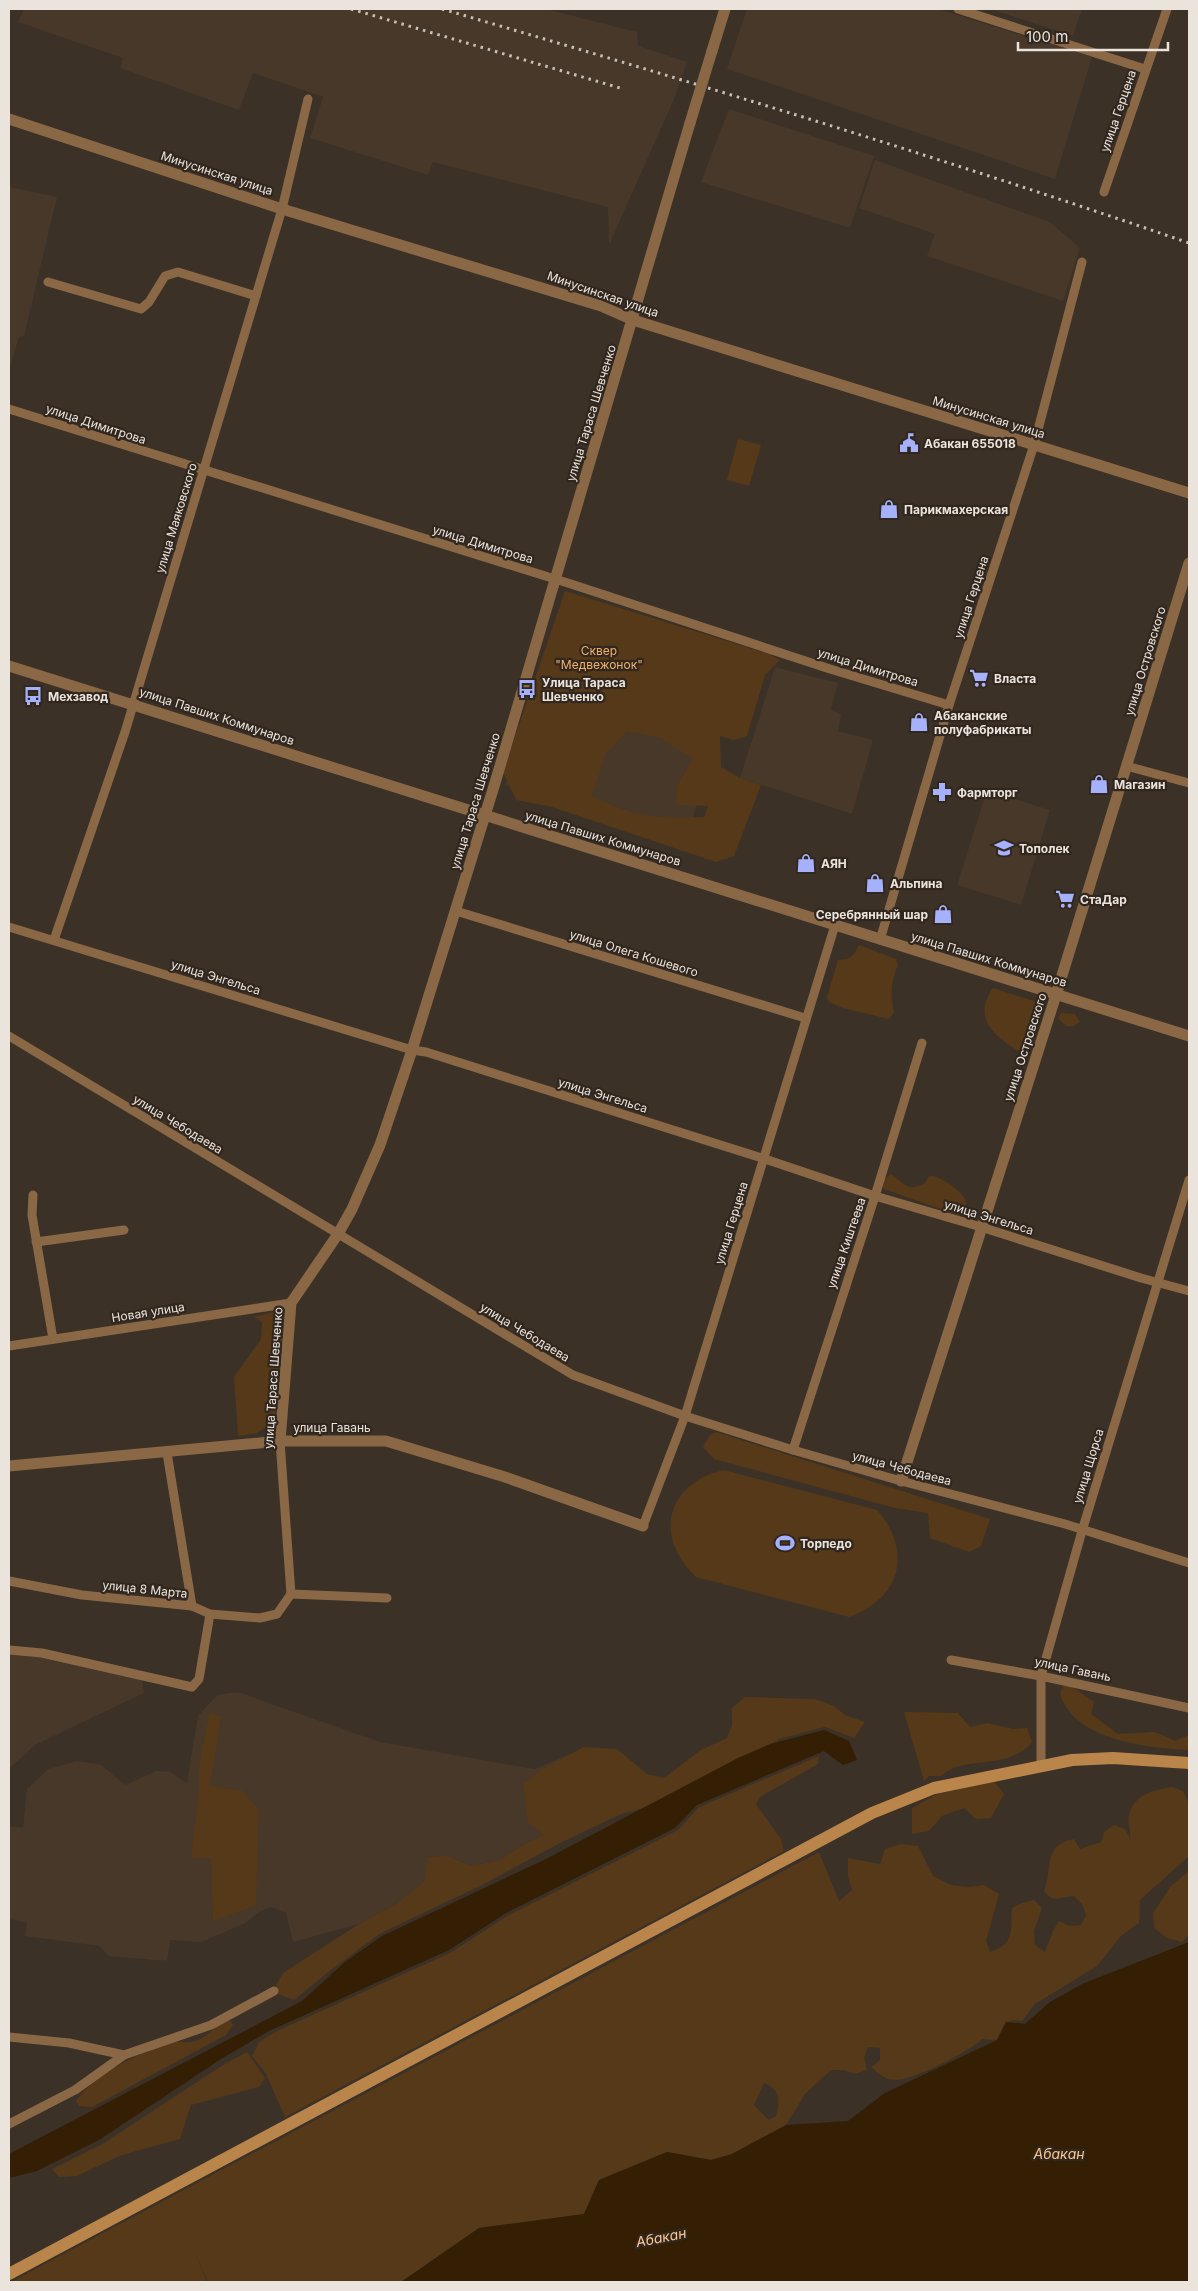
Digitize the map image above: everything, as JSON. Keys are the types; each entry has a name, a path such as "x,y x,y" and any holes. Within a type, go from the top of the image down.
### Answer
{"main road":[{"path":"9,2274 872,1813 934,1788 1072,1760 1113,1758 1189,1762"}],"street":[{"name":"улица Тараса Шевченко","path":"291,1594 280,1441 291,1303 338,1234 352,1209 380,1144 412,1050 485,815 725,9"},
{"path":"958,9 1145,69"},
{"name":"улица Герцена","path":"1104,192 1167,9"},
{"name":"улица Маяковского","path":"54,940 133,704 282,209 308,99"},
{"name":"Минусинская улица","path":"9,119 282,209 601,306 633,320 1189,493"},
{"name":"улица Герцена","path":"880,940 949,705 1034,445 1082,262"},
{"path":"48,282 141,309 149,302 165,276 178,272 256,296"},
{"name":"улица Димитрова","path":"9,409 203,471 555,579 830,669 949,705"},
{"name":"улица Островского","path":"901,1481 1056,995 1189,563"},
{"name":"улица Павших Коммунаров","path":"9,666 1189,1036"},
{"path":"1126,766 1189,783"},
{"name":"улица Олега Кошевого","path":"456,911 805,1018"},
{"name":"улица Герцена","path":"643,1526 685,1416 805,1018 835,925"},
{"name":"улица Энгельса","path":"9,927 412,1050 426,1052 764,1158 875,1196 981,1227 1156,1283 1189,1291"},
{"name":"улица Чебодаева","path":"9,1036 573,1376 685,1416 793,1450 901,1481 1065,1524 1082,1531 1189,1563"},
{"name":"улица Киштеева","path":"793,1450 922,1043"},
{"name":"улица Щорса","path":"1041,1765 1041,1676 1156,1283 1189,1180"},
{"path":"33,1195 32,1215 53,1339"},
{"path":"36,1242 124,1230"},
{"name":"Новая улица","path":"9,1346 291,1303"},
{"name":"улица Гавань","path":"9,1466 167,1453 280,1441 386,1441 505,1477 643,1526"},
{"path":"167,1453 192,1606"},
{"name":"улица 8 Марта","path":"9,1581 82,1595 192,1606 210,1614 260,1618 277,1614 291,1594"},
{"path":"291,1594 387,1598"},
{"path":"9,1650 42,1654 192,1687 199,1679 210,1614"},
{"name":"улица Гавань","path":"951,1660 1041,1676 1189,1708"},
{"path":"9,2124 68,2094 124,2055 211,2025 274,1991"},
{"path":"9,2037 69,2044 124,2055"}],"shaded area":[{"path":"24,9 546,9 637,32 638,45 687,62 675,97 609,245 608,207 433,162 428,175 310,138 323,97 253,73 239,110 120,68 123,58 18,22"},
{"path":"747,9 938,9 1092,57 1055,179 727,69"},
{"path":"990,9 1082,9 1073,36"},
{"path":"729,109 874,156 850,228 701,182"},
{"path":"875,160 1050,222 1080,248 1063,301 927,256 935,234 859,208"},
{"path":"9,187 57,197 24,336 19,337 9,370"},
{"path":"775,667 838,683 831,710 841,714 838,731 873,740 852,814 740,778"},
{"path":"538,682 719,735 685,843 505,785"},
{"name":"Тополек","path":"987,790 1050,810 1021,905 957,885"},
{"path":"9,1654 37,1655 142,1679 144,1693 35,1745 9,1769"},
{"path":"238,1692 380,1742 535,1769 577,1751 562,1827 524,1844 500,1860 471,1866 448,1856 424,1881 396,1904 359,1924 293,1942 286,1913 271,1907 259,1912 246,1923 201,1942 170,1940 167,1961 109,1956 99,1946 25,1936 27,1923 9,1919 9,1826 23,1828 27,1789 48,1769 77,1761 101,1765 125,1785 156,1771 170,1772 187,1783 198,1716 217,1695"}],"green space":[{"path":"738,439 761,445 749,486 727,480"},
{"name":"Сквер \"Медвежонок\"","path":"565,591 769,654 780,660 765,675 747,736 733,740 720,736 721,767 740,778 761,785 734,856 716,862 552,807 516,800 503,772","holes":["627,731 661,738 693,759 677,785 676,805 708,806 704,817 673,818 646,815 620,808 592,796 605,755"]},
{"path":"859,945 896,959 898,965 892,994 894,1012 889,1019 843,1008 829,1002 827,997 838,960 851,957"},
{"path":"993,988 1037,1002 1022,1053 1003,1041 989,1026 985,1009 987,999"},
{"path":"1061,1013 1075,1014 1080,1022 1074,1026 1066,1026 1058,1018"},
{"path":"891,1174 910,1187 925,1183 929,1176 938,1178 961,1194 966,1202 965,1208 960,1216 884,1189 881,1185 883,1180"},
{"path":"274,1312 284,1315 275,1421 257,1433 238,1436 234,1377 261,1339 262,1322 254,1317"},
{"path":"716,1432 990,1519 981,1546 969,1552 930,1538 928,1513 895,1508 714,1459 703,1447 710,1435"},
{"name":"Торпедо","path":"724,1470 877,1510 895,1541 898,1557 896,1572 890,1586 867,1609 849,1617 696,1577 682,1561 674,1545 671,1529 672,1513 678,1499 689,1487 704,1477"},
{"path":"1064,1684 1074,1688 1094,1702 1091,1714 1118,1734 1155,1732 1175,1741 1189,1735 1189,1750 1133,1744 1114,1739 1096,1731 1080,1722 1068,1710 1060,1694"},
{"path":"745,1697 815,1699 834,1706 845,1715 865,1722 854,1738 825,1727 779,1739 750,1758 668,1801 619,1815 558,1844 484,1884 381,1933 294,2000 278,1994 276,1985 283,1973 359,1924 396,1904 424,1881 428,1857 448,1856 471,1866 500,1860 524,1844 544,1835 528,1822 523,1784 541,1770 584,1747 617,1749 647,1774 664,1778 701,1750 727,1738 732,1725 732,1708"},
{"path":"904,1712 958,1713 970,1727 987,1723 1013,1729 1027,1728 1032,1742 1022,1751 1010,1757 950,1769 941,1776 929,1776 924,1781"},
{"path":"209,1714 221,1716 210,1786 244,1791 246,1797 259,1808 256,1905 213,1921 211,1858 191,1858 199,1791 199,1768"},
{"path":"819,1756 818,1764 760,1797 756,1804 781,1839 784,1851 285,2117 265,2072 252,2056 259,2042 279,2030 450,1953 507,1916 678,1830 699,1807"},
{"path":"994,1781 1004,1794 991,1818 976,1819 964,1808 942,1816 929,1831 912,1834 912,1808 937,1794"},
{"path":"1172,1787 1183,1791 1189,1804 1189,1856 1140,1900 1139,1923 1121,1936 1097,1966 1035,2004 1022,2021 1016,2020 1005,2024 997,2040 982,2039 940,2065 914,2076 894,2080 881,2075 871,2067 880,2060 880,2048 868,2047 864,2058 867,2070 855,2074 844,2070 831,2070 805,2094 786,2125 732,2154 711,2160 667,2152 599,2180 584,2214 479,2228 401,2282 208,2282 195,2253 207,2282 11,2282 819,1852 839,1901 852,1890 848,1876 848,1858 880,1864 885,1849 901,1844 918,1846 933,1876 951,1885 968,1887 984,1885 999,1894 986,1941 990,1952 1004,1945 1008,1940 1011,1930 1012,1908 1034,1900 1042,1908 1034,1931 1035,1945 1045,1952 1059,1921 1070,1926 1081,1925 1086,1915 1082,1904 1074,1896 1053,1899 1044,1892 1053,1852 1064,1842 1074,1839 1080,1849 1101,1842 1104,1832 1114,1825 1125,1829 1130,1838 1129,1818 1135,1802 1146,1794","holes":["764,2083 770,2086 778,2096 778,2105 776,2116 769,2120 754,2105"]},
{"path":"1189,1871 1189,1935 1182,1942 1167,1938 1154,1928 1153,1913 1171,1886"},
{"path":"229,2019 233,2025 226,2035 92,2107 79,2106 76,2101 95,2081 132,2058 174,2042 190,2042 200,2039 221,2020"},
{"path":"247,2052 265,2078 259,2087 191,2105 180,2139 119,2156 77,2176 59,2177 52,2169 104,2143 226,2063"}],"water":[{"path":"824,1730 849,1741 857,1760 843,1765 824,1751 697,1805 675,1828 506,1913 449,1950 269,2031 221,2059 99,2140 37,2171 9,2178 9,2154 302,2001 345,1962 382,1936 546,1859 738,1758 770,1744"},
{"name":"Абакан","path":"1189,1942 1189,2282 401,2282 479,2228 584,2214 599,2180 667,2152 711,2160 732,2154 786,2125 848,2121 885,2093 997,2040 1006,2022 1025,2024 1050,2002 1082,1984"}],"railway":[{"path":"351,9 620,88"},
{"path":"442,9 630,64 817,122 1004,181 1189,243"}],"place":[{"name":"Абакан 655018","path":"909,443"},
{"name":"Парикмахерская","path":"889,509"},
{"name":"Власта","path":"979,678"},
{"name":"Улица Тараса Шевченко","path":"527,689"},
{"name":"Мехзавод","path":"33,696"},
{"name":"Абаканские полуфабрикаты","path":"919,722"},
{"name":"Магазин","path":"1099,784"},
{"name":"Фармторг","path":"942,792"},
{"name":"Тополек","path":"1004,848"},
{"name":"АЯН","path":"806,863"},
{"name":"Альпина","path":"875,883"},
{"name":"СтаДар","path":"1065,899"},
{"name":"Серебрянный шар","path":"943,914"},
{"name":"Торпедо","path":"785,1543"}]}
